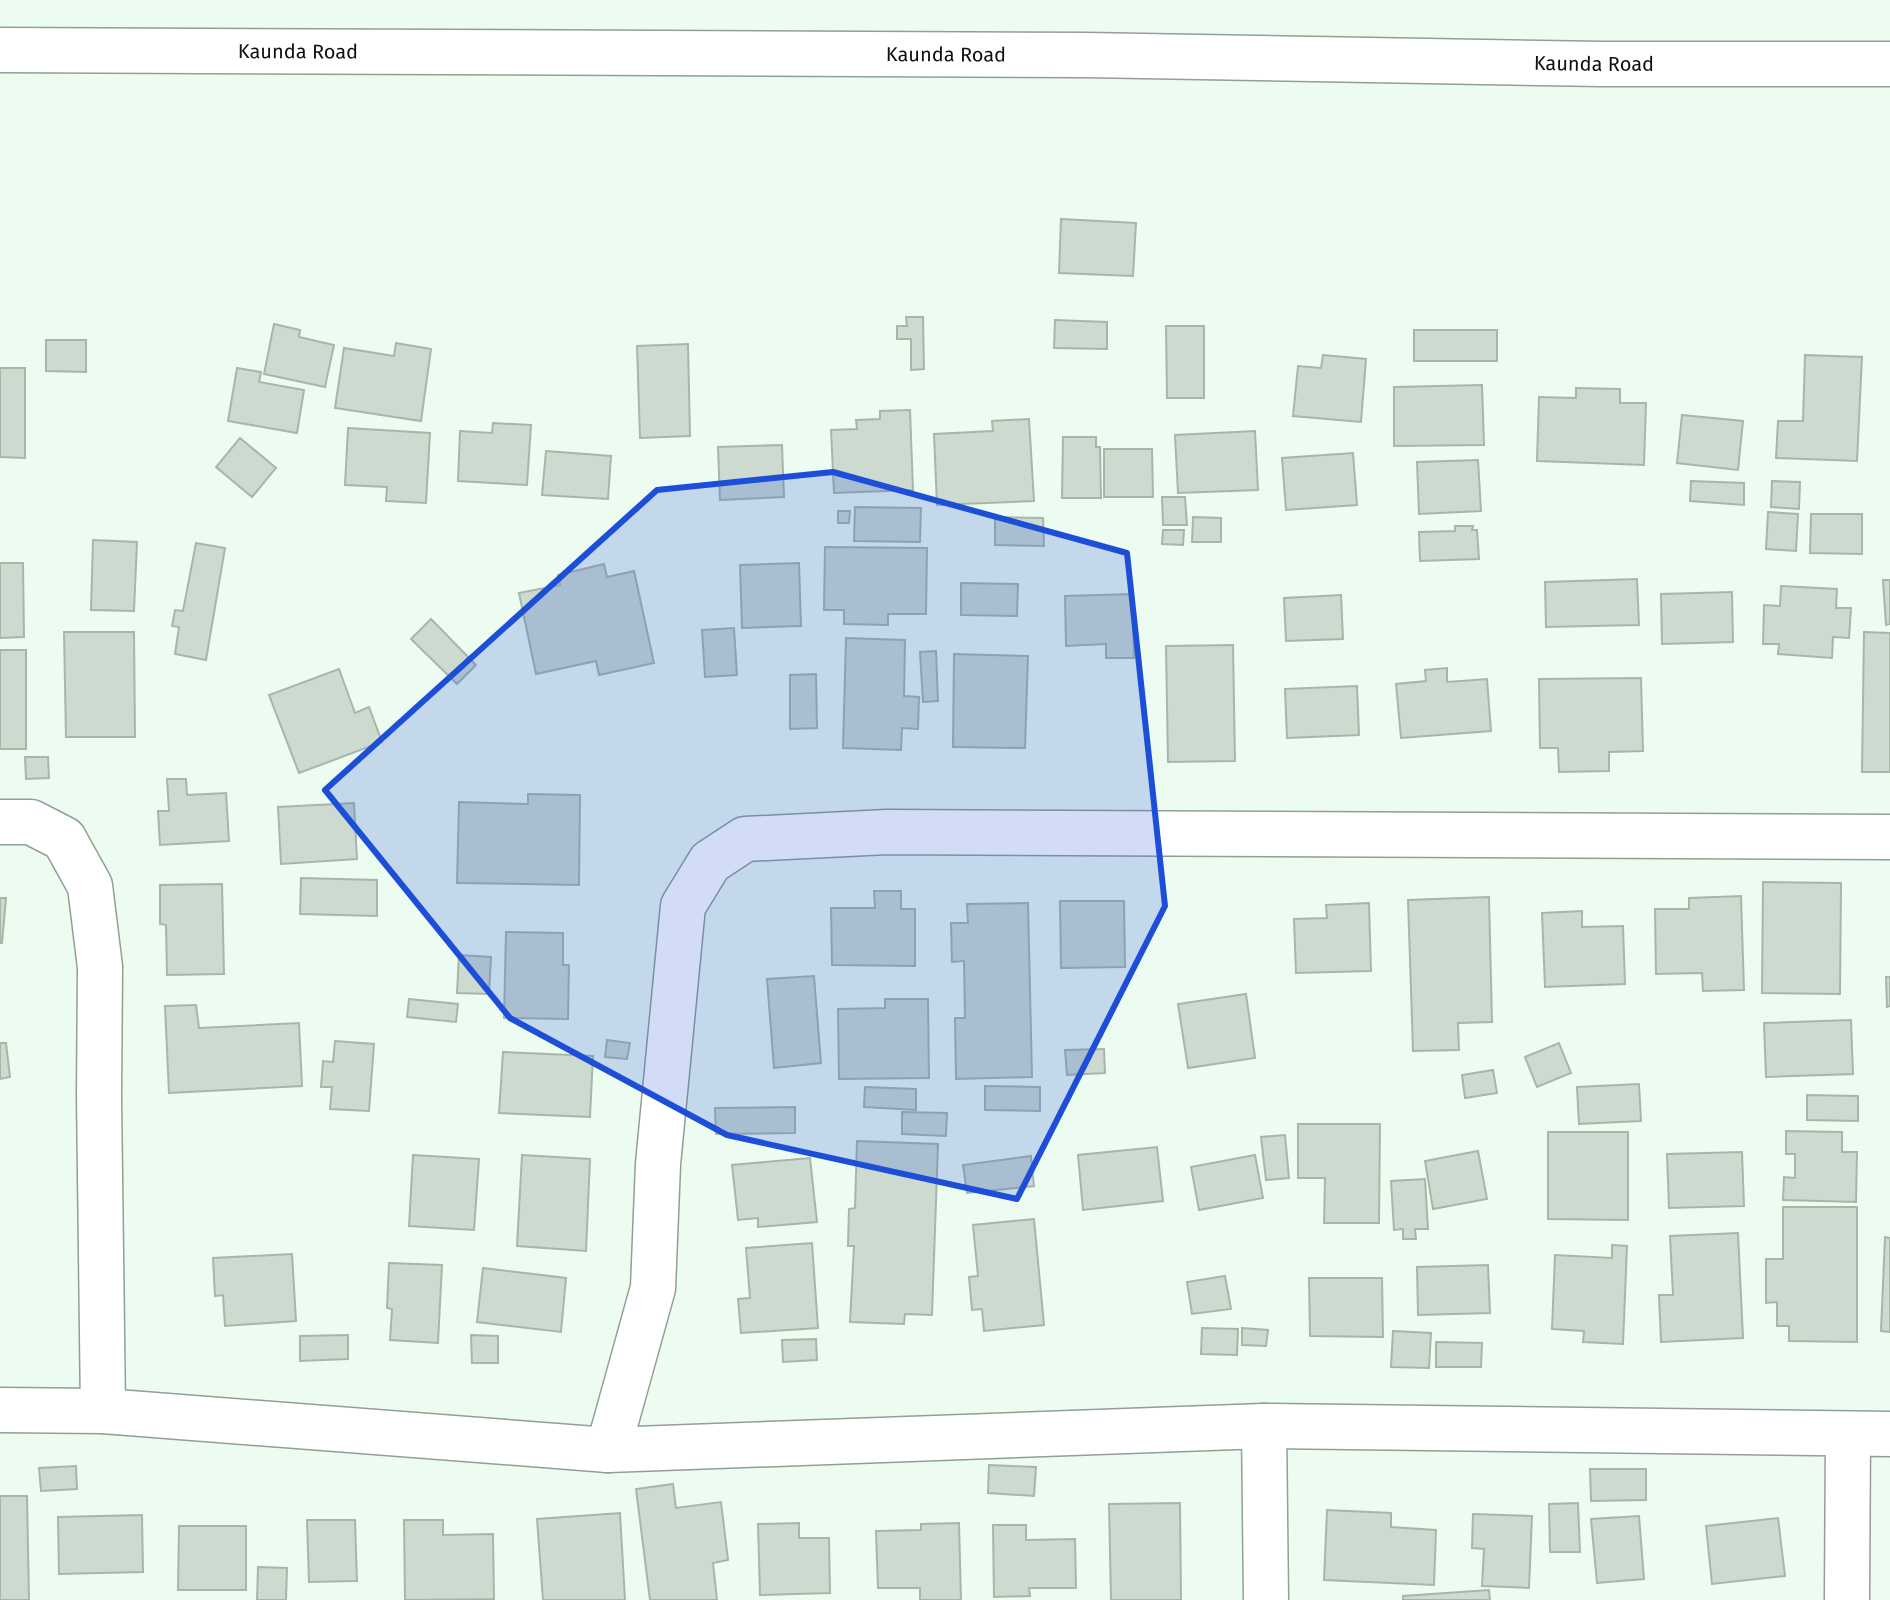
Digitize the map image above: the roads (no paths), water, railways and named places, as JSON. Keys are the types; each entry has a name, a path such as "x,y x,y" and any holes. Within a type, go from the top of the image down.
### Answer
{"street":[{"name":"Kaunda Road","path":"0,50 1085,55 1602,64 1890,64"},
{"path":"0,822 31,822 64,839 90,886 100,967 103,1411"},
{"path":"608,1450 653,1288 658,1164 683,906 710,862 745,839 887,832 1890,837"},
{"path":"0,1410 103,1411 608,1450 1264,1426 1869,1434 1847,1600"},
{"path":"1264,1426 1266,1600"}]}
